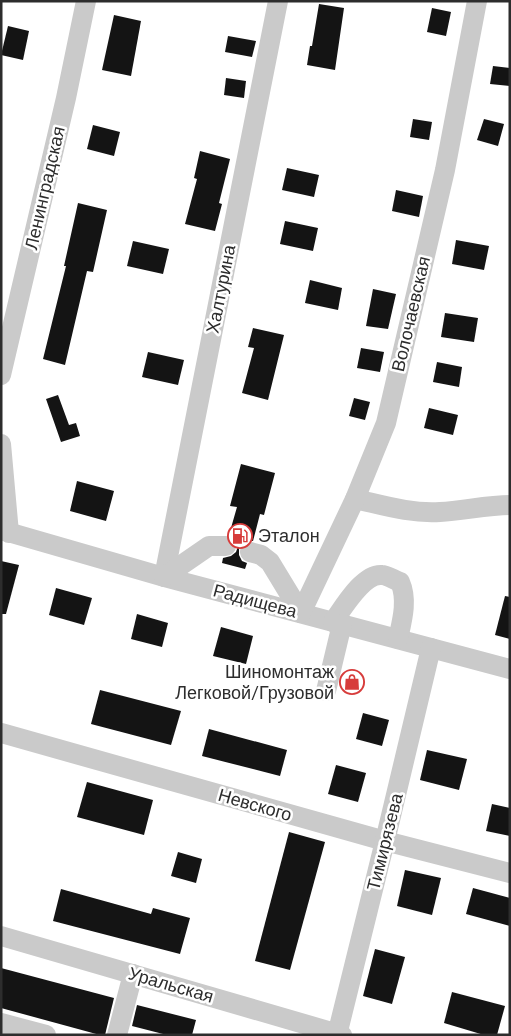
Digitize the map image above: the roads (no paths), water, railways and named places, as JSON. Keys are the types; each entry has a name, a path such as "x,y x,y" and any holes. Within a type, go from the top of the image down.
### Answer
{"street":[{"name":"Ленинградская","path":"1,375 66,98 86,1"},
{"name":"Халтурина","path":"164,577 278,1"},
{"name":"Волочаевская","path":"302,614 355,499 386,423 445,170 477,1"},
{"path":"1,444 5,531"},
{"path":"355,499 413,511 438,513 494,505 510,505"},
{"name":"Радищева","path":"5,531 164,577 510,669"},
{"path":"164,577 209,546 226,546"},
{"path":"250,552 261,555 270,562 302,614"},
{"path":"326,691 337,623 362,582 372,576 382,575 400,582 404,591 403,613 398,639"},
{"name":"Тимирязева","path":"338,1034 432,648"},
{"name":"Невского","path":"1,733 385,841 510,872"},
{"name":"Уральская","path":"1,936 338,1034"},
{"path":"117,1035 132,974"},
{"path":"1,1023 46,1035"}],"place":[{"name":"Эталон","path":"240,536"},
{"name":"Шиномонтаж Легковой/Грузовой","path":"352,682"}]}
